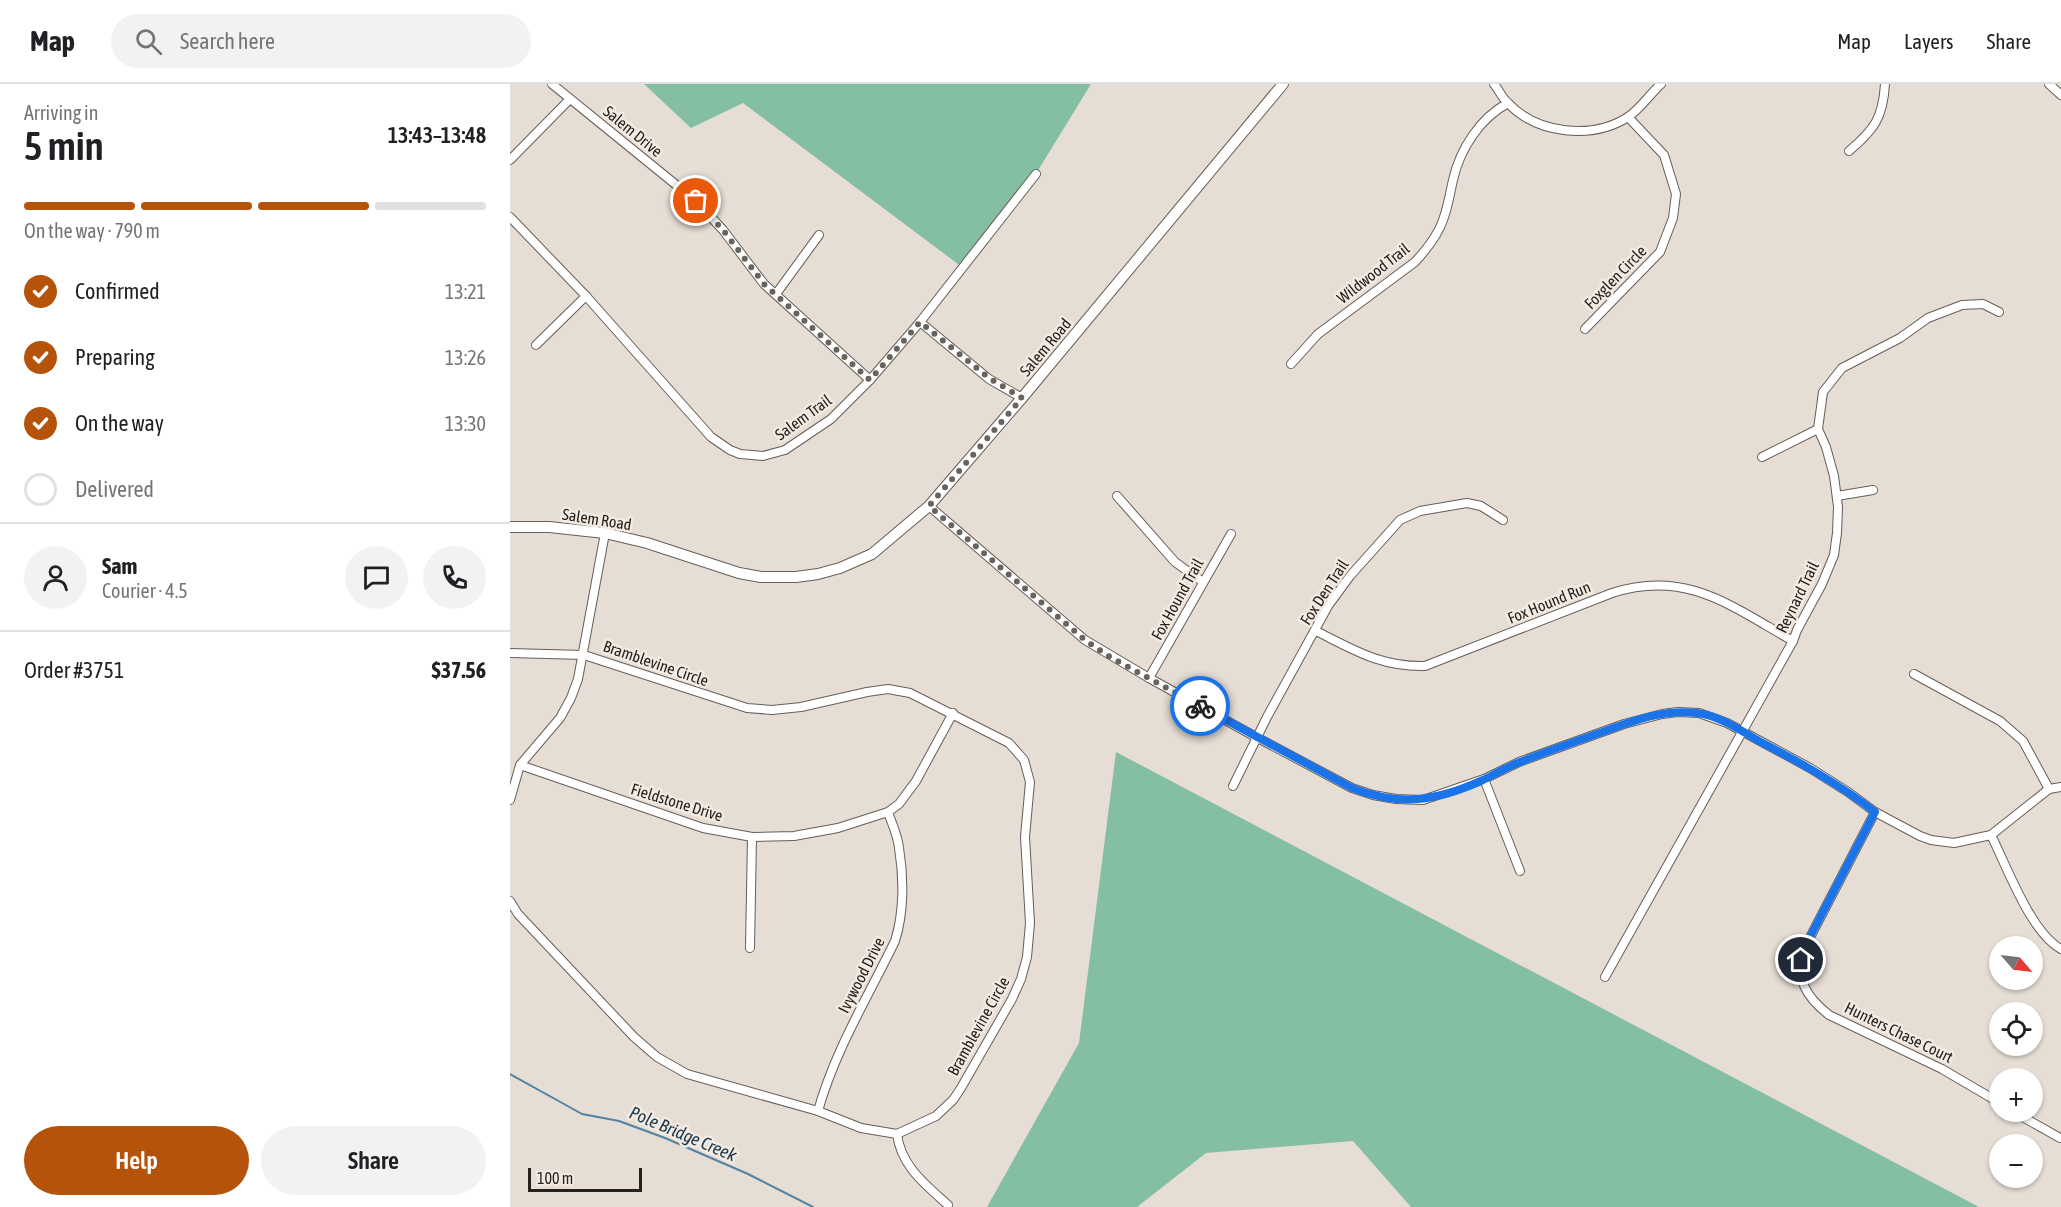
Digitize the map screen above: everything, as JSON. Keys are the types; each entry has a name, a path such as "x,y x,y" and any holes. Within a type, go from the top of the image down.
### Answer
{"street":[{"name":"Salem Drive","path":"552,84 703,208 723,230 764,284 870,380"},
{"name":"Salem Road","path":"510,527 549,527 605,533 647,543 739,573 761,577 796,577 818,574 840,568 867,556 929,506 1022,398 1283,84"},
{"path":"1494,84 1508,104 1534,122 1547,127 1578,131 1603,127 1628,117 1661,84"},
{"path":"1849,152 1869,132 1880,116 1884,104 1885,84"},
{"path":"2049,84 2061,95"},
{"path":"510,160 570,99"},
{"name":"Wildwood Trail","path":"1291,364 1318,334 1415,262 1424,252 1442,223 1465,147 1478,128 1496,110 1508,104"},
{"name":"Foxglen Circle","path":"1585,329 1660,252 1673,218 1676,194 1664,155 1628,117"},
{"name":"Salem Trail","path":"510,217 586,296 711,437 740,454 763,456 785,450 831,419 870,380 920,322 1036,174"},
{"path":"776,294 819,235"},
{"path":"536,345 586,296"},
{"name":"Reynard Trail","path":"1605,977 1793,641 1822,584 1833,555 1837,533 1837,496 1826,447 1818,429 1822,392 1842,368 1900,338 1928,318 1962,305 1983,304 1999,312"},
{"path":"920,322 989,378 1022,398"},
{"path":"1762,457 1818,429"},
{"path":"1837,496 1873,490"},
{"path":"1117,496 1175,562 1203,582"},
{"name":"Fox Den Trail","path":"1233,786 1256,737 1328,606 1350,576 1400,520 1420,511 1467,503 1481,506 1503,520"},
{"path":"929,506 1085,640 1149,678 1352,788 1385,798 1423,800 1484,779 1519,762 1624,724 1678,712 1699,713 1727,723 1810,768 1875,812 1920,837 1931,840 1954,843 1991,836 2049,789 2061,787"},
{"name":"Bramblevine Circle","path":"510,800 520,765 560,718 572,698 584,655 605,533"},
{"name":"Fox Hound Trail","path":"1149,678 1231,534"},
{"name":"Fox Hound Run","path":"1316,631 1374,660 1396,666 1425,666 1612,593 1634,587 1668,585 1690,588 1712,596 1793,641"},
{"name":"Bramblevine Circle","path":"510,653 584,655 747,708 772,710 801,707 888,689 910,693 1009,743 1024,760 1030,782 1025,837 1030,922 1029,945 1017,989 953,1100 936,1116 897,1134"},
{"path":"1914,674 2000,721 2023,741 2049,789"},
{"name":"Fieldstone Drive","path":"520,765 703,828 752,837 794,836 838,828 888,812 899,804 916,781 953,713"},
{"path":"1484,779 1520,871"},
{"name":"Ivywood Drive","path":"818,1111 840,1048 896,941 900,927 902,906 899,847 888,812"},
{"name":"Hunters Chase Court","path":"1875,812 1804,949 1801,971 1807,993 1829,1015 1942,1069 1989,1097"},
{"path":"1991,836 2036,926 2050,943 2061,949"},
{"path":"750,948 752,837"},
{"path":"510,901 518,914 634,1038 657,1057 698,1078 818,1111 861,1128 897,1134 899,1150 919,1178 948,1205"},
{"path":"2032,1122 2060,1138"}],"green space":[{"path":"644,84 1091,84 1037,172 962,267 743,103 691,128"},
{"path":"1116,752 1979,1207 1411,1207 1353,1141 1206,1153 1137,1207 987,1207 1079,1043"}],"waterway":[{"name":"Pole Bridge Creek","path":"510,1074 582,1114 619,1121 665,1138 748,1174 813,1207"}],"way so far":[{"path":"696,201 723,230 764,284 870,380 920,322 989,378 1022,398 929,506 1085,640 1110,657 1200,706"}],"route":[{"path":"1200,706 1352,788 1385,798 1407,800 1423,800 1446,793 1484,779 1519,762 1646,717 1678,712 1699,713 1727,723 1810,768 1875,812 1809,939 1801,960"}]}
